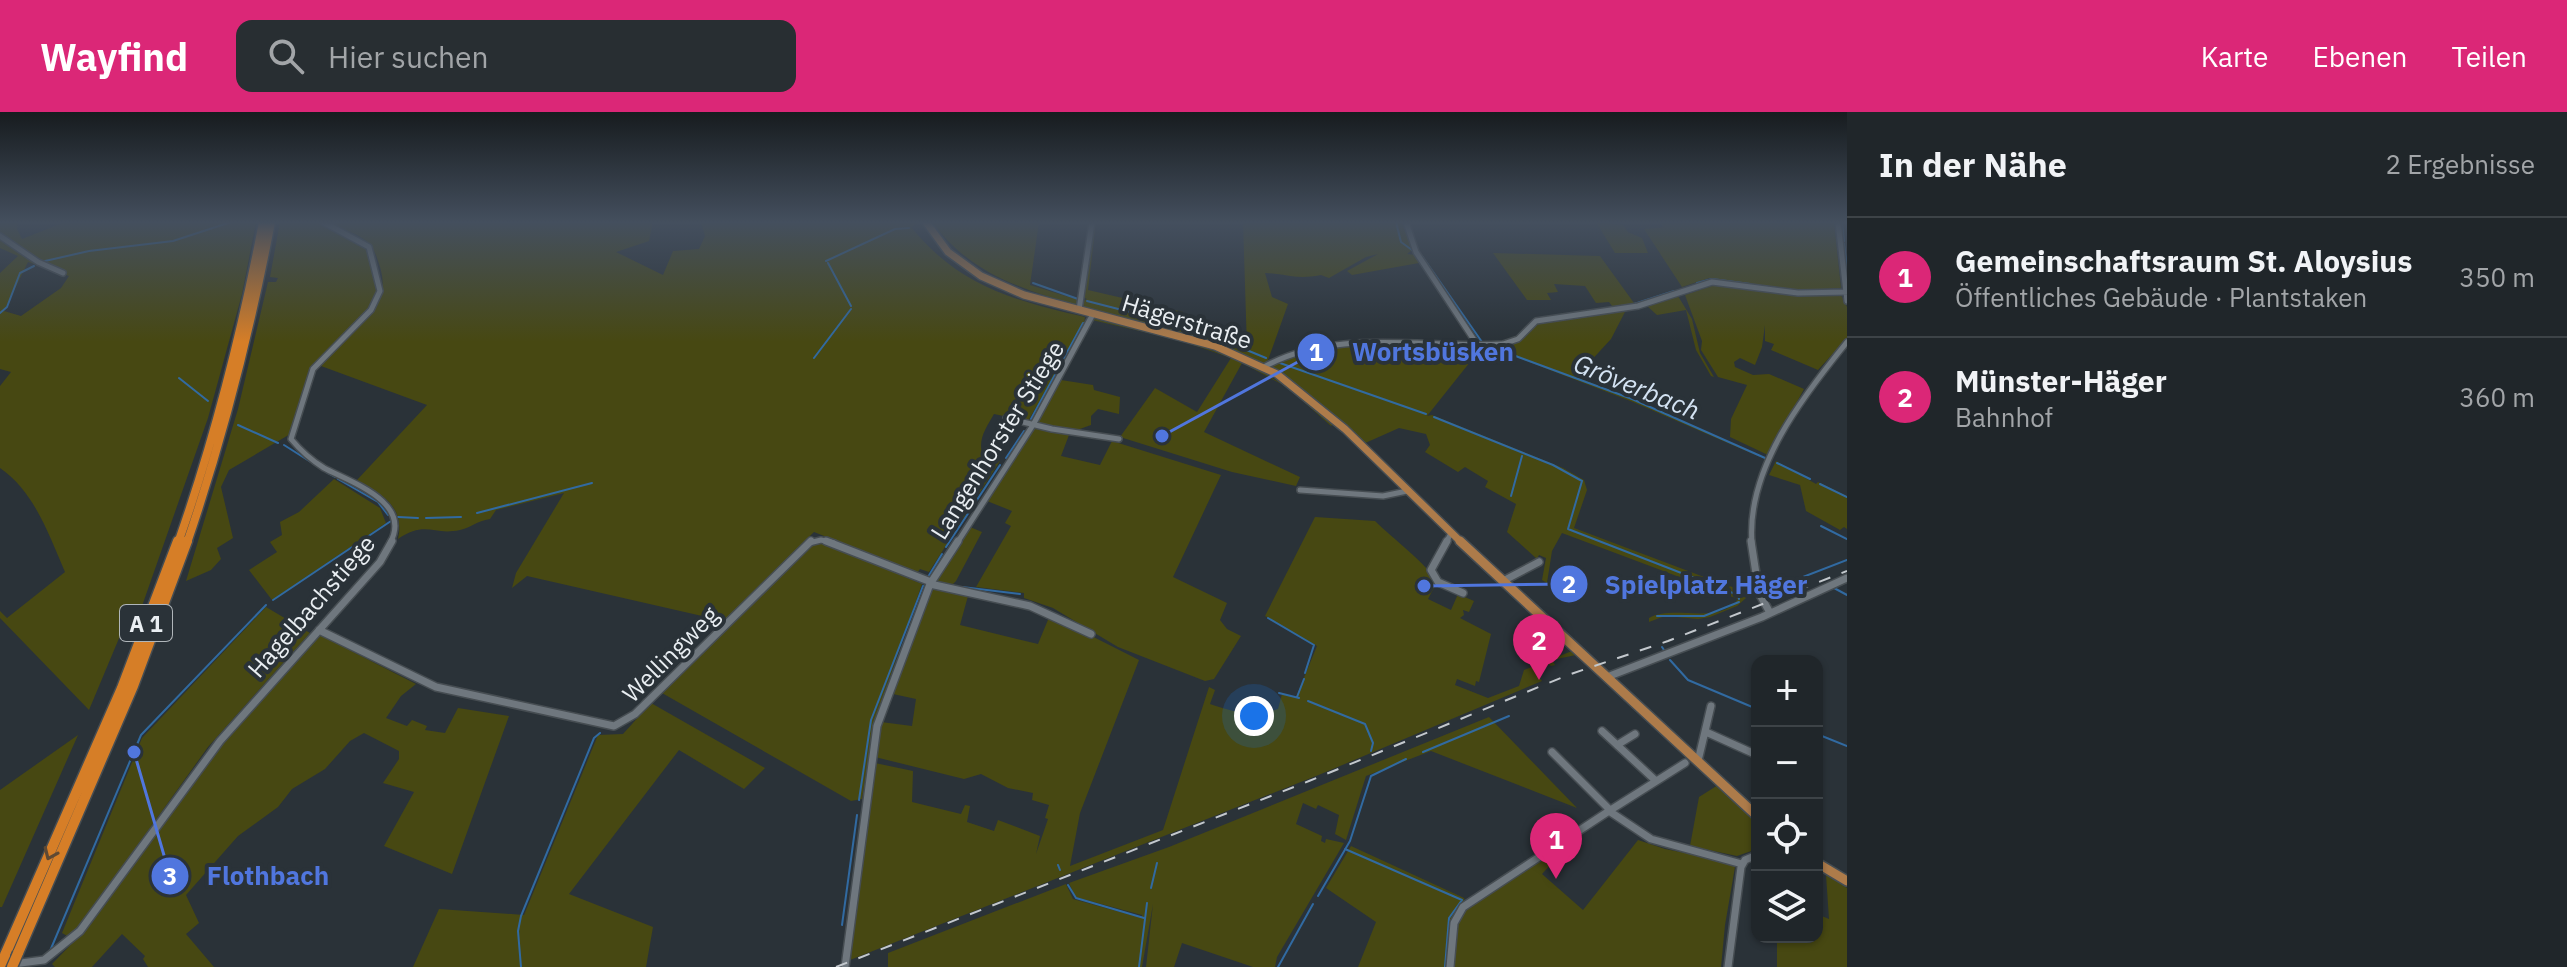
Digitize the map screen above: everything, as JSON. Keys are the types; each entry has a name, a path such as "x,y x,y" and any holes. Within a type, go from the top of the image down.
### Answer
{"highway":[{"name":"A 1","path":"257,278 259,262"},
{"name":"A 1","path":"12,967 6,960 161,585 211,436 261,262"}],"main road":[{"name":"Hägerstraße","path":"960,262 975,273 1016,292 1200,340 1264,367 1317,403 1451,533 1751,810"},
{"path":"1823,867 1847,881"}],"street":[{"path":"36,262 63,273"},
{"name":"Hagelbachstiege","path":"6,960 44,960 80,931 220,741 392,545 394,517 386,502 306,455 291,439 313,369 371,310 380,291 373,262"},
{"path":"1079,310 1086,262"},
{"path":"1422,262 1478,346"},
{"path":"1843,262 1847,301"},
{"path":"1264,367 1271,361 1302,351 1335,346 1478,346 1516,340 1538,320 1638,306 1712,282 1803,293 1846,292"},
{"name":"Langenhorster Stiege","path":"845,967 877,726 930,583 1033,425 1093,314"},
{"path":"1769,611 1761,601 1751,547 1754,505 1772,458 1811,386 1847,342"},
{"path":"1006,418 1119,439"},
{"path":"1300,490 1334,490 1390,497 1407,491"},
{"path":"1451,533 1431,570 1438,582 1463,593"},
{"name":"Wellingweg","path":"319,630 436,687 614,726 631,718 811,541 834,543 930,583"},
{"path":"1503,581 1539,562"},
{"path":"1607,677 1762,617 1769,611 1785,607 1847,578"},
{"path":"930,583 1027,603 1060,616 1091,634"},
{"path":"1698,761 1711,706"},
{"path":"1602,731 1656,781"},
{"path":"1706,732 1751,752"},
{"path":"1617,745 1635,734"},
{"path":"1552,752 1628,829 1651,841 1742,864"},
{"path":"1450,967 1454,923 1468,903 1685,763"},
{"path":"1742,864 1751,859"},
{"path":"1728,967 1742,864"}],"shaded area":[{"path":"12,262 248,262 208,418 142,606 130,612 89,710 0,618 0,611 7,618 65,572 31,501 0,468 0,386 11,372 0,369 0,273","holes":["28,262 69,276 61,288 21,316 4,311"]},
{"path":"273,262 374,262 380,281 377,300 317,363 292,433 229,470 221,487 233,538 217,548 221,559 211,570 186,581 238,409 268,282 276,282 278,278 270,277"},
{"path":"379,262 636,262 663,275 668,262 946,262 968,277 1011,297 1085,317 1084,325 1028,421 994,414 983,434 981,450 983,456 1000,461 929,572 920,569 917,573 814,532 724,621 527,576 512,588 516,573 564,493 496,510 490,519 464,529 416,530 398,539 395,510 383,497 357,480 427,405 321,366 374,310 383,284"},
{"path":"973,262 1033,262 1030,285 1079,300 1079,306 1036,293"},
{"path":"1088,262 1091,262 1088,290 1183,312 1183,326 1247,348 1244,262 1357,262 1329,278 1265,273 1272,297 1288,304 1268,360 1264,363 1206,340 1082,307 1087,299 1083,297"},
{"path":"1364,262 1421,262 1474,343 1470,344 1472,341 1419,263 1352,275 1347,271"},
{"path":"1499,262 1604,262 1634,303 1613,307 1609,302 1596,303 1585,286 1554,284 1558,292 1547,293 1551,300 1527,300"},
{"path":"1666,262 1838,262 1841,288 1800,290 1709,278 1682,287"},
{"path":"1718,284 1804,296 1841,295 1847,307 1847,338 1818,370 1771,350 1774,344 1765,341 1765,325 1762,347 1755,365 1740,358 1734,362 1735,367 1753,375 1769,374 1804,389 1768,455 1730,437 1731,419 1747,385 1718,377 1701,350 1702,341 1685,295"},
{"path":"1678,296 1692,319 1700,353 1714,377 1696,350 1686,310 1657,315 1647,306"},
{"path":"1626,310 1611,339 1576,377 1633,399 1767,460 1633,402 1493,348 1510,348 1537,323"},
{"path":"1095,318 1175,339 1092,320"},
{"path":"1342,346 1482,347 1427,416 1432,415 1563,468 1584,480 1587,490 1574,528 1728,586 1754,591 1737,606 1710,617 1665,616 1649,622 1649,618 1659,614 1720,611 1738,599 1562,533 1552,551 1547,583 1542,580 1546,558 1539,555 1537,559 1507,532 1516,504 1485,487 1488,481 1465,467 1458,472 1425,452 1430,445 1426,434 1399,428 1363,444 1317,401 1269,366 1302,352"},
{"path":"1231,358 1251,367 1284,385 1242,363 1204,432 1300,477 1296,486 1232,472 1120,437 1155,388 1197,412"},
{"path":"1061,380 1093,385 1094,390 1120,397 1119,414 1098,409 1091,416 1091,425 1077,430 1038,423"},
{"path":"1289,389 1306,401 1333,424 1331,426"},
{"path":"1034,428 1069,435 1061,456 1100,465 1112,441 1221,475 1173,577 1227,603 1220,620 1227,629 1241,636 1214,679 1205,681 1118,647 1053,608 1024,598 1024,593 976,587 1011,526 1005,523 1012,511 987,501"},
{"path":"1776,461 1816,484 1818,482 1847,496 1847,529 1844,527 1840,530 1806,511 1800,485 1769,475"},
{"path":"334,479 380,508 386,523 272,600 249,570 277,552 270,542 282,535 280,522 299,512"},
{"path":"1315,517 1375,521 1437,582 1428,599 1451,610 1458,594 1474,601 1469,612 1463,610 1464,615 1460,618 1491,634 1479,682 1476,681 1475,686 1457,679 1455,685 1488,698 1519,686 1524,670 1572,651 1576,655 1552,660 1555,665 1542,665 1545,669 1537,675 1542,681 1321,774 850,960 875,763 913,771 912,802 961,814 965,805 970,806 967,822 994,831 998,820 1040,836 1036,854 1048,819 1045,818 1049,805 1032,800 1033,793 1008,788 981,774 964,779 875,757 881,722 912,726 916,699 893,694 933,589 968,596 960,625 1038,644 1050,615 1139,660 1080,813 1070,866 1163,830 1209,687 1215,690 1210,704 1244,713 1278,709 1282,694 1296,697 1317,646 1265,616"},
{"path":"970,527 982,532 956,581 952,585 936,582"},
{"path":"825,544 922,584 874,723 862,799 851,801 662,693 807,548"},
{"path":"266,607 310,633 208,747 84,920 69,937 62,933 142,738"},
{"path":"320,635 416,684 401,696 386,718 407,726 412,720 427,726 425,730 445,733 458,708 509,716 452,874 384,846 414,792 383,783 399,759 399,751 364,733 350,741 325,769 292,789 278,807 238,836 186,895 199,923 186,934 214,967 148,967 143,959 145,956 122,934 92,967 55,967 52,964 91,924 217,750"},
{"path":"651,703 765,768 744,789 679,750 569,894 653,927 646,967 413,967 439,909 524,915 598,735 623,734"},
{"path":"1489,717 1577,808 1431,751 1366,776 1346,840 1335,834 1339,815 1318,805 1316,809 1303,803 1296,824 1322,836 1321,841 1325,843 1326,839 1344,843 1277,957 1275,967 1253,967 1182,943 1174,967 1146,967 1153,904 1142,967 888,967 888,953 1066,884 1073,899 1142,918 1142,915 1075,897 1069,883 1169,847"},
{"path":"78,735 2,907 0,907 0,790"},
{"path":"1718,785 1751,814 1751,851 1737,856 1690,846 1699,797"},
{"path":"1638,840 1665,849 1730,862 1735,867 1721,967 1452,967 1457,923 1473,901 1486,892 1552,854 1557,858 1542,874 1583,910"},
{"path":"1351,846 1464,898 1465,903 1458,912 1448,967 1358,967 1376,922 1326,888"},
{"path":"1826,875 1847,888 1847,967 1777,967 1777,943 1823,943 1823,916 1829,919"}],"waterway":[{"name":"Gröverbach","path":"1426,262 1482,342"},
{"name":"Gröverbach","path":"1846,262 1847,268"},
{"path":"828,263 851,306"},
{"path":"0,313 7,307 20,273 34,266"},
{"path":"1697,283 1712,279 1750,284"},
{"path":"1033,283 1078,299"},
{"path":"1634,304 1674,291"},
{"path":"1087,301 1134,313"},
{"path":"814,358 851,309"},
{"path":"1141,315 1215,337 1266,358"},
{"path":"1031,419 1083,323"},
{"name":"Gröverbach","path":"1494,348 1632,399 1765,458"},
{"path":"1280,363 1426,414"},
{"path":"179,378 208,401"},
{"path":"1434,417 1553,465 1582,481 1568,529 1738,595 1739,599"},
{"path":"238,425 278,443"},
{"path":"1006,458 1024,431"},
{"path":"284,445 314,464"},
{"path":"1511,496 1522,456"},
{"name":"Gröverbach","path":"1777,463 1810,479"},
{"path":"946,547 1000,465"},
{"path":"326,472 335,477"},
{"path":"338,479 378,502 388,515"},
{"path":"477,513 592,483"},
{"name":"Gröverbach","path":"1820,484 1847,497"},
{"path":"398,517 418,518"},
{"path":"426,518 461,517"},
{"path":"273,600 391,521"},
{"path":"1821,526 1847,539"},
{"path":"928,577 942,554"},
{"path":"1764,592 1847,560"},
{"path":"859,800 871,720 923,586"},
{"path":"962,587 1020,594"},
{"path":"1834,588 1847,595"},
{"path":"1657,616 1704,616 1739,602"},
{"path":"50,951 141,735 266,605"},
{"path":"1268,618 1314,645 1305,673"},
{"path":"1670,660 1688,680 1751,706"},
{"path":"1297,697 1304,679"},
{"path":"1279,693 1299,698"},
{"path":"1308,701 1365,724 1373,743 1371,751"},
{"path":"1423,752 1509,716"},
{"path":"521,967 518,931 521,916 594,738 600,733"},
{"path":"1823,736 1847,746"},
{"path":"1345,849 1371,776 1406,759"},
{"path":"842,925 857,815"},
{"path":"1318,896 1345,849"},
{"path":"1345,849 1462,900 1449,918 1445,967"},
{"path":"1151,888 1157,863"},
{"path":"1058,865 1060,870"},
{"path":"1068,885 1076,898 1144,918"},
{"path":"1139,967 1147,903"},
{"path":"1278,967 1313,904"}],"railway":[{"path":"836,967 1309,781 1568,675 1668,641 1847,571"}],"place":[{"name":"Wortsbüsken","path":"1162,436"},
{"name":"Spielplatz Häger","path":"1424,586"},
{"name":"Münster-Häger","path":"1539,680"},
{"name":"Flothbach","path":"134,752"},
{"name":"Gemeinschaftsraum St. Aloysius","path":"1556,879"}]}
